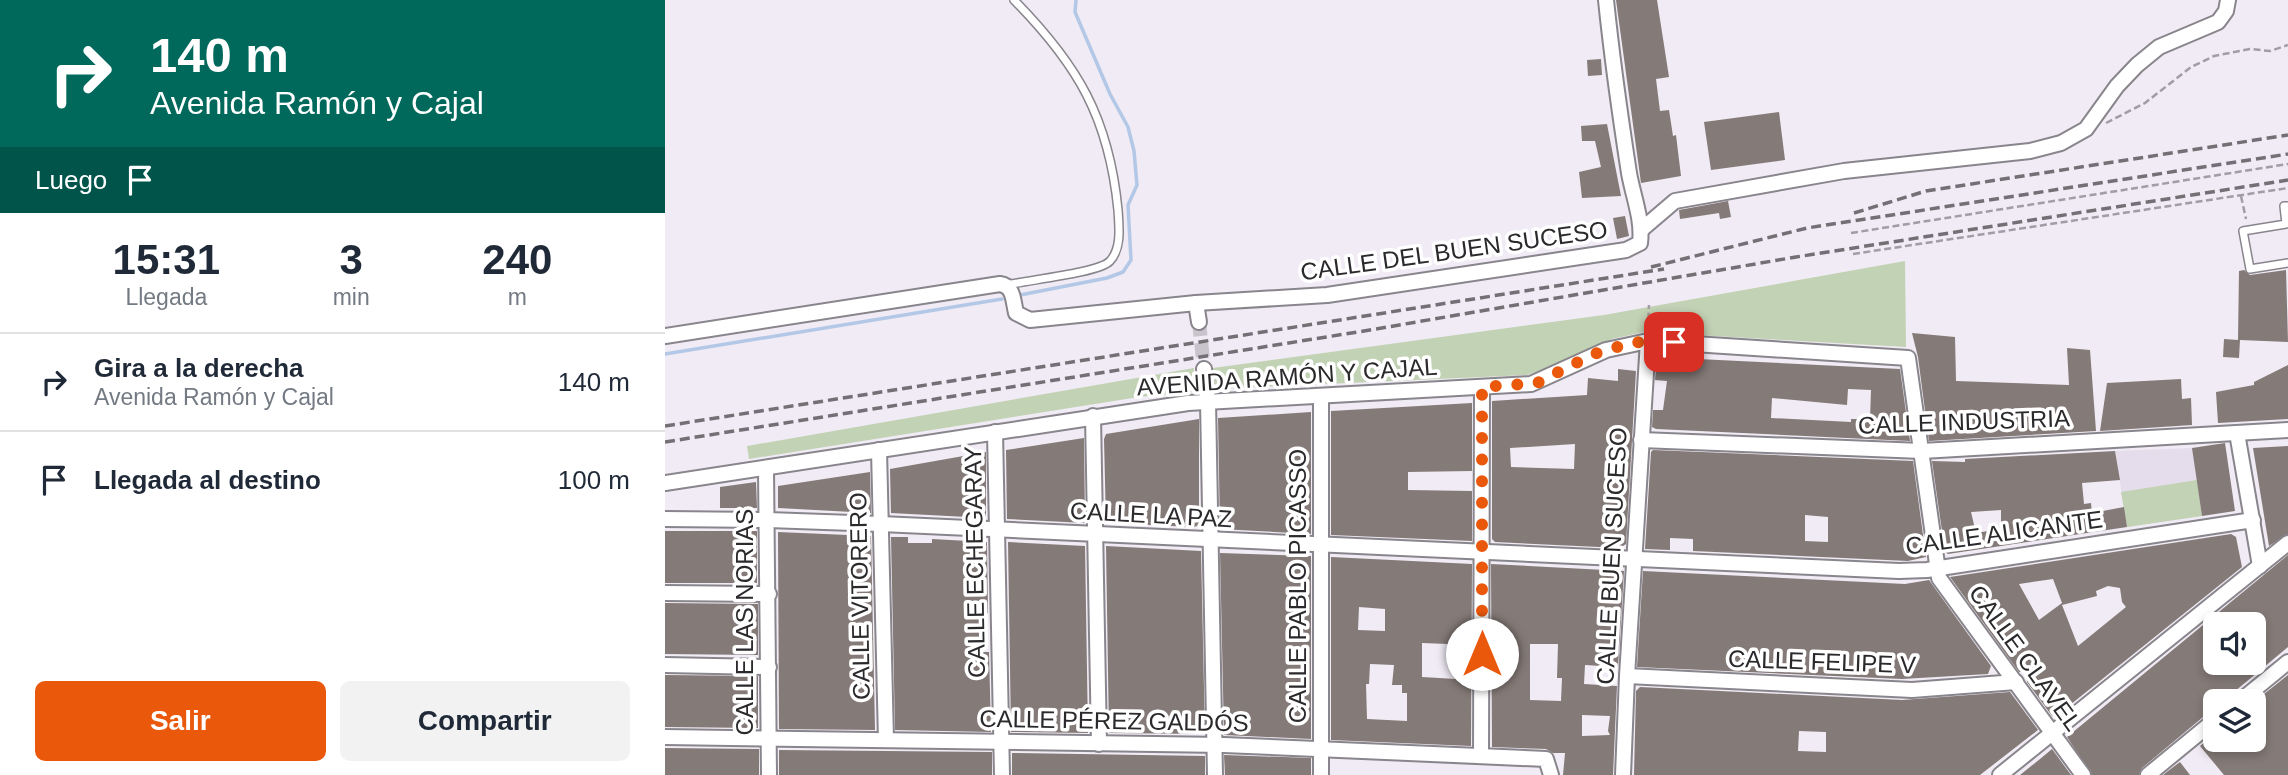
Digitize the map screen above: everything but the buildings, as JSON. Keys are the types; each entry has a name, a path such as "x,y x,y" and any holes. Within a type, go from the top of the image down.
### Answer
{"street":[{"name":"CALLE DEL BUEN SUCESO","path":"1196,303 1327,295 1626,250 1640,243 1641,230 1622,125 1606,0"},
{"path":"1641,230 1675,201 1844,171 2030,151 2061,143 2086,129 2112,92 2137,65 2159,47 2218,22 2226,11 2228,0"},
{"path":"665,336 1000,284 1011,290 1016,313 1030,320 1196,303 1199,322"},
{"name":"AVENIDA RAMÓN Y CAJAL","path":"665,483 1093,416 1207,402 1531,384 1606,350 1648,341 1908,358"},
{"name":"CALLE BUEN SUCESO","path":"1623,775 1648,341"},
{"name":"CALLE CLAVEL","path":"1908,358 1941,583 2083,775"},
{"path":"1203,369 1207,402 1215,775"},
{"path":"1481,756 1482,387"},
{"name":"CALLE PABLO PICASSO","path":"1321,397 1321,775"},
{"path":"1093,416 1099,744"},
{"name":"CALLE INDUSTRIA","path":"1641,440 1922,451 2288,430"},
{"name":"CALLE ECHEGARAY","path":"995,432 1002,775"},
{"path":"2237,433 2260,566"},
{"name":"CALLE VITORERO","path":"880,450 886,740"},
{"name":"CALLE LAS NORIAS","path":"766,469 769,775"},
{"name":"CALLE LA PAZ","path":"665,520 881,524 1634,560"},
{"name":"CALLE ALICANTE","path":"1634,560 1899,571 1937,568 2253,520"},
{"path":"2000,775 2288,543"},
{"path":"665,593 769,594"},
{"path":"2255,689 2288,662"},
{"path":"665,665 769,667"},
{"name":"CALLE FELIPE V","path":"1627,676 1912,690 2015,682"},
{"path":"2148,775 2203,730"},
{"name":"CALLE PÉREZ GALDÓS","path":"665,737 1214,745 1481,756 1546,759 1551,775"}],"lane":[{"path":"1006,285 1105,265 1116,253 1119,228 1113,167 1098,116 1065,57 1014,0"},
{"path":"2288,206 2284,206 2286,223 2243,231 2250,269 2288,263"}],"path":[{"path":"2086,129 2094,129 2131,111 2191,67 2214,56 2250,49 2270,51 2288,45"},
{"path":"1851,233 2288,164"},
{"path":"1853,254 2288,188"},
{"path":"2241,196 2248,230"},
{"path":"1648,341 1649,305"}],"shaded area":[{"path":"2192,448 2235,511 2127,527 2115,451"}],"green space":[{"path":"1905,261 1906,347 1644,332 1612,339 1527,375 1215,389 1213,368 1604,315"},
{"path":"1194,368 1193,392 1139,397 749,459 747,446"},
{"path":"2197,480 2202,516 2127,527 2121,492"}],"waterway":[{"path":"1020,295 1107,278 1123,272 1131,260 1128,205 1137,185 1134,151 1128,127 1110,94 1075,12 1076,0"},
{"path":"665,354 1002,299"}],"tunnel":[{"path":"1199,322 1204,369"}],"railway":[{"path":"1854,213 1926,191 2288,135"},
{"path":"1651,267 1807,228 2288,154"},
{"path":"665,442 1364,331 1796,257 2288,180"},
{"path":"665,426 1664,269"}],"route":[{"path":"1482,654 1482,387 1537,383 1594,354 1631,343 1674,342"}]}
